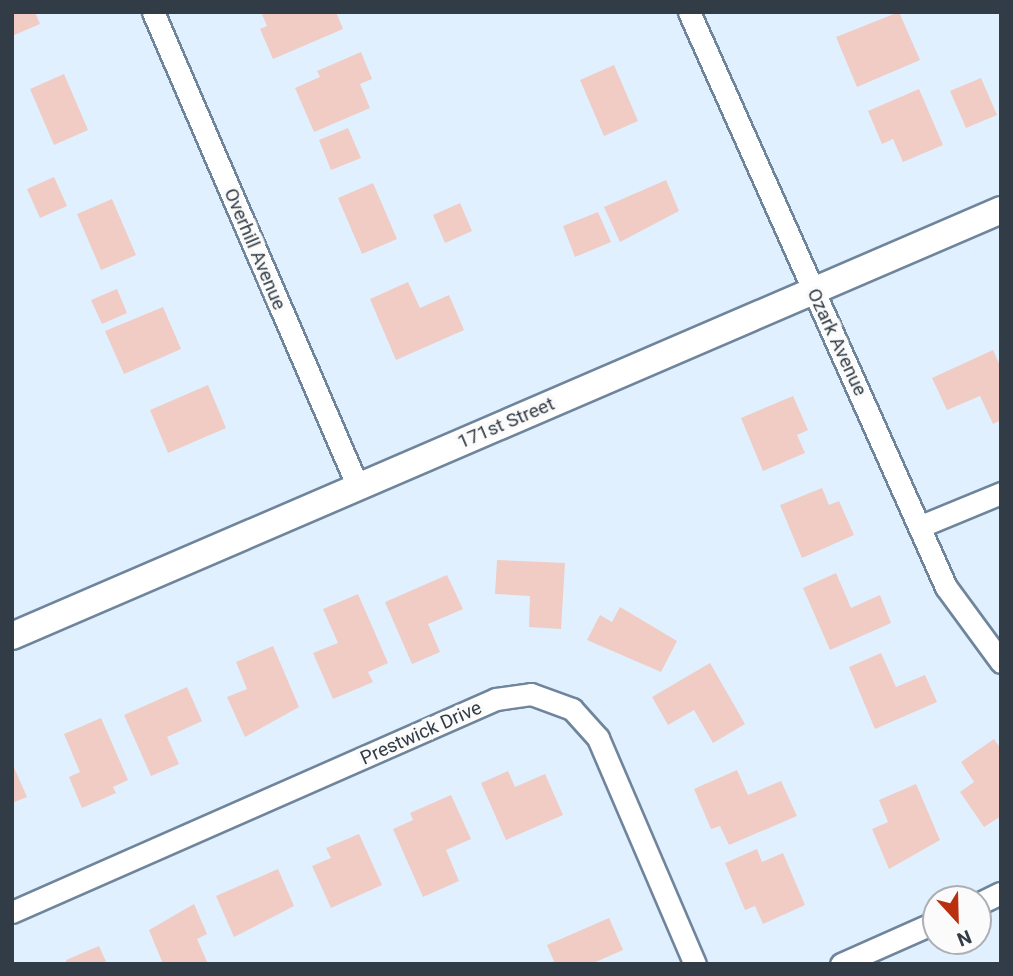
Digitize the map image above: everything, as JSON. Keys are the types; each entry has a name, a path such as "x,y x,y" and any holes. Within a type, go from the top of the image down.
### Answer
{"street":[{"name":"Overhill Avenue","path":"153,12 358,487"},
{"name":"Ozark Avenue","path":"689,12 813,291 963,616 1001,662"},
{"name":"171st Street","path":"12,636 1001,210"},
{"path":"921,526 1001,493"},
{"name":"Prestwick Drive","path":"12,912 496,699 531,694 572,709 598,738 695,964"},
{"path":"841,964 922,928"}],"building":[{"path":"12,12 35,12 40,24 12,36"},
{"path":"261,12 336,12 343,29 273,59 260,29 267,26"},
{"path":"899,12 920,60 857,87 836,37"},
{"path":"361,52 372,79 360,84 370,108 314,132 295,88 320,77 317,71"},
{"path":"614,65 638,121 604,136 580,80"},
{"path":"64,74 88,130 54,145 30,89"},
{"path":"981,78 997,115 966,128 950,91"},
{"path":"919,89 943,145 903,162 893,139 882,144 868,111"},
{"path":"348,128 361,158 331,170 319,140"},
{"path":"54,177 67,206 40,218 27,189"},
{"path":"666,180 679,211 620,242 604,207"},
{"path":"373,183 397,239 362,254 338,198"},
{"path":"112,199 136,255 101,270 77,214"},
{"path":"460,203 472,231 445,243 433,215"},
{"path":"598,212 611,242 575,257 563,226"},
{"path":"408,282 420,308 449,295 464,330 396,360 370,299"},
{"path":"117,289 127,313 102,324 91,300"},
{"path":"163,307 181,349 124,374 105,331"},
{"path":"993,350 1001,368 1001,420 993,424 980,396 947,410 932,378"},
{"path":"208,385 226,428 168,453 150,410"},
{"path":"793,396 808,430 797,435 805,453 763,471 741,418"},
{"path":"822,488 829,505 839,501 854,535 802,558 780,505"},
{"path":"497,560 565,563 561,629 529,627 530,596 495,594"},
{"path":"836,573 851,608 880,595 891,623 830,650 803,588"},
{"path":"447,575 463,609 428,624 440,652 412,664 385,602"},
{"path":"358,594 388,663 368,672 373,682 333,699 313,653 338,643 323,609"},
{"path":"620,607 677,641 661,672 587,640 600,615 612,622"},
{"path":"273,646 299,707 245,737 227,697 247,689 236,662"},
{"path":"881,653 896,687 925,675 937,702 875,729 849,667"},
{"path":"710,663 745,724 713,743 694,710 668,725 652,697"},
{"path":"187,687 202,721 167,737 179,764 151,776 124,715"},
{"path":"101,718 128,780 113,787 116,793 82,808 69,777 80,772 64,734"},
{"path":"994,739 1001,749 1001,816 984,827 960,792 974,782 961,762"},
{"path":"12,763 27,797 12,803"},
{"path":"737,770 748,795 781,781 797,816 729,845 720,826 711,829 694,789"},
{"path":"508,771 515,787 545,774 563,815 506,840 481,783"},
{"path":"916,784 940,840 889,869 872,829 888,822 879,800"},
{"path":"451,795 471,839 446,850 459,881 423,897 393,829 413,820 410,813"},
{"path":"359,834 382,885 331,908 312,866 331,858 326,848"},
{"path":"757,849 762,862 783,853 805,905 763,924 755,906 745,910 725,863"},
{"path":"278,869 294,906 234,937 216,896"},
{"path":"194,904 207,934 197,939 208,964 163,964 149,930"},
{"path":"609,918 623,950 591,964 555,964 547,945"},
{"path":"99,946 107,964 67,964 66,960"}]}
